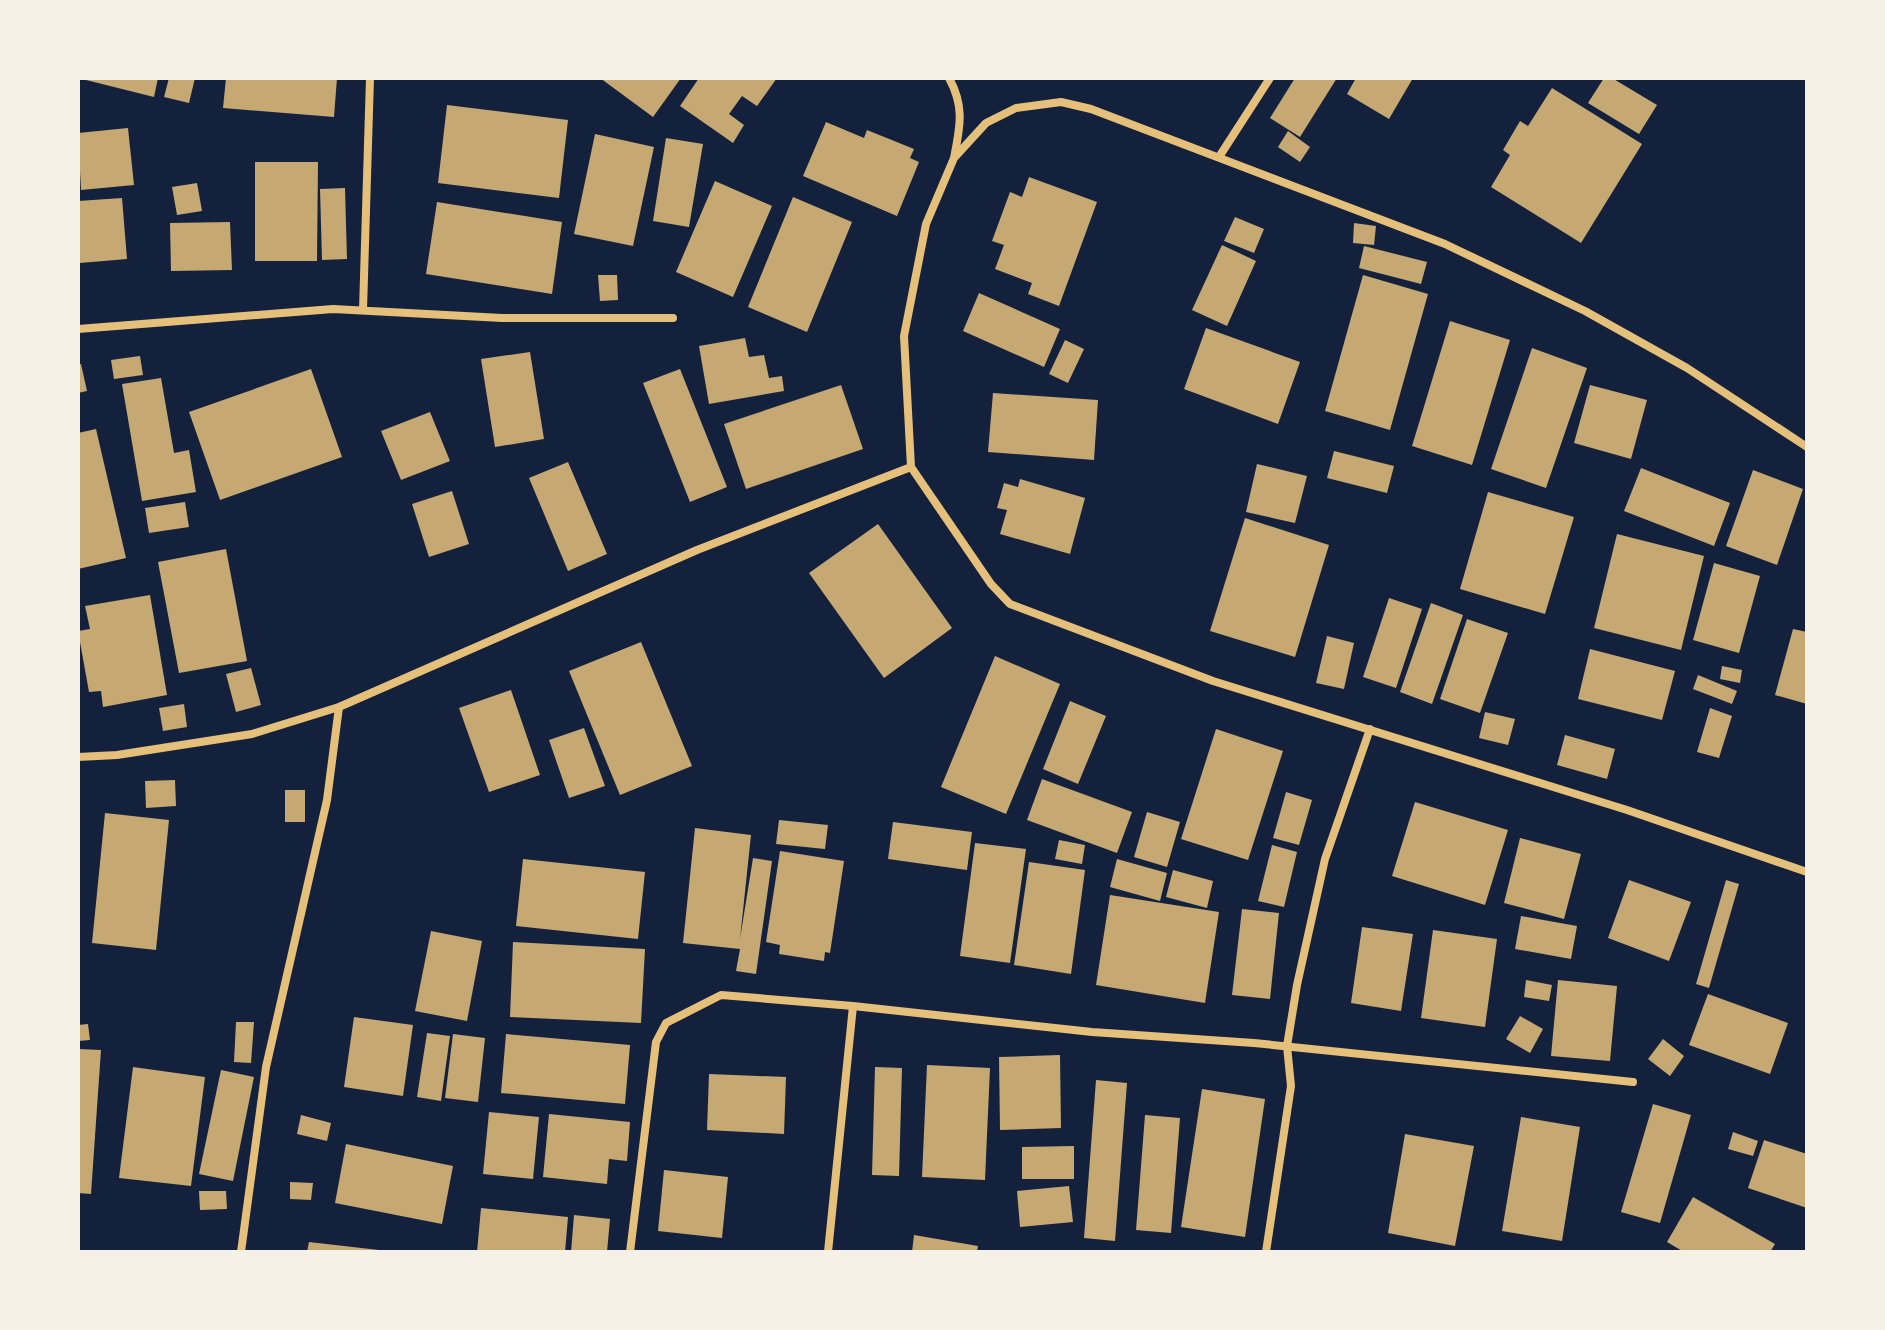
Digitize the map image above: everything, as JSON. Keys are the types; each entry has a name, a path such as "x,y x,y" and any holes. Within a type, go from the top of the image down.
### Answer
{"street":[{"path":"363,310 370,78"},
{"path":"949,78 958,95 961,121 954,158 926,224 904,336 911,467 991,584 1010,604 1213,681 1627,810 1807,872"},
{"path":"1219,157 1270,78"},
{"path":"954,158 986,123 1016,108 1061,102 1091,109 1445,244 1585,311 1687,368 1807,447"},
{"path":"78,329 333,309 502,318 673,318"},
{"path":"78,757 117,755 252,734 339,707 697,550 911,467"},
{"path":"241,1252 266,1067 327,800 339,707"},
{"path":"1266,1252 1291,1086 1287,1046 1325,859 1370,729"},
{"path":"630,1252 656,1042 666,1023 721,995 1092,1032 1287,1046 1633,1082"},
{"path":"828,1252 853,1006"}],"building":[{"path":"78,78 158,78 154,97"},
{"path":"169,78 195,78 189,103 164,97"},
{"path":"226,78 337,78 334,117 223,108"},
{"path":"600,78 681,78 653,117"},
{"path":"699,78 777,78 757,106 742,96 729,114 744,125 733,143 680,106"},
{"path":"1295,78 1337,78 1300,137 1270,118"},
{"path":"1356,78 1413,78 1389,119 1347,94"},
{"path":"1604,78 1612,78 1657,105 1639,134 1588,103"},
{"path":"1552,88 1642,144 1581,243 1491,187 1510,155 1503,150 1520,121 1528,126"},
{"path":"447,105 568,120 559,198 438,183"},
{"path":"826,122 864,138 867,130 914,149 910,158 919,162 897,216 803,176"},
{"path":"128,128 134,185 81,190 78,133"},
{"path":"1288,131 1310,147 1300,162 1278,147"},
{"path":"595,134 654,147 633,246 574,234"},
{"path":"666,138 703,144 689,227 653,221"},
{"path":"255,162 318,162 317,261 255,261"},
{"path":"1029,177 1097,202 1059,306 1028,294 1032,283 995,269 1004,245 992,241 1010,192 1022,197"},
{"path":"715,181 772,206 733,297 676,272"},
{"path":"197,183 202,211 177,215 172,187"},
{"path":"345,188 347,259 322,260 320,189"},
{"path":"793,197 852,222 807,332 748,307"},
{"path":"122,198 127,259 80,263 78,201"},
{"path":"437,202 562,222 552,294 426,274"},
{"path":"1235,217 1264,229 1254,253 1224,241"},
{"path":"230,222 232,270 171,271 170,223"},
{"path":"1354,223 1376,226 1374,245 1353,243"},
{"path":"1222,245 1256,261 1227,326 1192,310"},
{"path":"1364,246 1427,262 1421,284 1359,268"},
{"path":"598,275 617,275 618,300 600,301"},
{"path":"1363,275 1428,294 1390,430 1325,411"},
{"path":"979,293 1060,329 1044,367 963,331"},
{"path":"1450,321 1510,340 1472,465 1412,446"},
{"path":"1206,328 1300,362 1278,424 1184,389"},
{"path":"745,338 749,357 764,355 769,378 782,376 784,391 709,404 699,346"},
{"path":"1065,340 1084,349 1068,383 1049,374"},
{"path":"1532,348 1587,368 1546,488 1491,469"},
{"path":"530,352 544,439 495,447 481,359"},
{"path":"140,356 143,375 114,379 111,360"},
{"path":"81,364 87,391 78,393 78,365"},
{"path":"311,369 342,457 220,500 189,412"},
{"path":"680,369 727,487 690,502 643,383"},
{"path":"161,378 174,453 189,450 196,492 142,501 122,384"},
{"path":"841,385 863,449 746,489 724,424"},
{"path":"1590,385 1647,400 1631,459 1574,443"},
{"path":"993,393 1098,400 1094,460 988,452"},
{"path":"430,412 450,461 401,480 381,431"},
{"path":"96,429 126,558 78,569 78,433"},
{"path":"1334,451 1394,466 1387,493 1327,478"},
{"path":"568,462 607,554 568,571 529,478"},
{"path":"1257,464 1307,476 1295,523 1246,512"},
{"path":"1641,468 1730,503 1714,546 1624,511"},
{"path":"1753,470 1803,489 1777,565 1726,546"},
{"path":"1020,479 1085,498 1070,554 1000,534 1007,510 997,508 1004,483 1018,487"},
{"path":"452,491 469,544 429,557 412,504"},
{"path":"1488,492 1574,517 1545,614 1460,589"},
{"path":"185,502 189,527 149,533 145,508"},
{"path":"1245,518 1329,545 1295,657 1210,631"},
{"path":"878,524 952,628 884,678 809,573"},
{"path":"1617,534 1704,556 1681,650 1594,628"},
{"path":"226,549 247,661 179,673 158,562"},
{"path":"1714,563 1760,576 1739,653 1693,640"},
{"path":"150,595 167,695 103,707 101,691 89,692 78,631 90,629 85,606"},
{"path":"1389,598 1422,609 1396,688 1363,677"},
{"path":"1431,603 1463,615 1432,704 1400,692"},
{"path":"1467,619 1508,633 1480,713 1440,699"},
{"path":"1793,629 1807,632 1807,704 1775,695"},
{"path":"1327,636 1354,643 1344,689 1316,683"},
{"path":"641,642 692,766 620,795 569,671"},
{"path":"1590,649 1675,671 1662,720 1578,699"},
{"path":"995,656 1060,684 1006,814 941,787"},
{"path":"1722,666 1742,670 1740,683 1720,679"},
{"path":"251,668 261,705 236,712 226,674"},
{"path":"1698,675 1737,691 1732,704 1693,689"},
{"path":"511,690 540,775 489,792 459,708"},
{"path":"1070,701 1106,716 1078,784 1043,769"},
{"path":"184,704 187,727 163,731 159,708"},
{"path":"1710,708 1732,716 1719,758 1697,752"},
{"path":"1485,712 1515,719 1508,745 1479,738"},
{"path":"584,728 605,786 569,798 549,740"},
{"path":"1216,729 1283,751 1248,860 1181,839"},
{"path":"1565,735 1615,749 1607,779 1557,765"},
{"path":"1042,779 1132,812 1117,853 1027,820"},
{"path":"175,780 176,806 146,808 145,781"},
{"path":"285,790 305,790 305,822 285,822"},
{"path":"1286,792 1312,800 1299,845 1273,838"},
{"path":"1415,802 1508,830 1485,905 1392,876"},
{"path":"1147,812 1180,822 1167,867 1134,857"},
{"path":"105,813 169,820 156,950 92,943"},
{"path":"779,820 828,825 825,849 776,844"},
{"path":"893,822 972,832 967,870 888,859"},
{"path":"695,828 751,835 740,939 753,858 772,861 756,974 736,971 740,949 683,943"},
{"path":"1520,838 1581,854 1564,919 1504,903"},
{"path":"1059,840 1085,845 1082,864 1055,859"},
{"path":"975,843 1026,849 1010,963 960,956"},
{"path":"1272,845 1297,852 1284,907 1258,901"},
{"path":"780,851 844,861 830,953 825,952 824,961 779,954 780,945 766,942"},
{"path":"523,859 645,872 638,939 516,926"},
{"path":"1117,859 1167,873 1160,901 1110,887"},
{"path":"1029,862 1085,870 1071,974 1014,965"},
{"path":"1173,870 1213,881 1207,908 1166,897"},
{"path":"1629,880 1691,902 1669,961 1608,938"},
{"path":"1726,880 1739,884 1709,988 1696,984"},
{"path":"1110,895 1219,912 1205,1003 1096,985"},
{"path":"1242,909 1279,913 1270,999 1232,995"},
{"path":"1521,916 1577,926 1571,959 1515,949"},
{"path":"1362,927 1413,934 1401,1011 1351,1003"},
{"path":"1433,930 1497,939 1485,1027 1421,1018"},
{"path":"431,931 482,941 467,1021 415,1011"},
{"path":"513,942 645,949 641,1023 510,1017"},
{"path":"1526,980 1552,985 1549,1001 1524,997"},
{"path":"1558,980 1617,986 1610,1061 1551,1056"},
{"path":"1708,994 1788,1023 1770,1074 1689,1045"},
{"path":"1520,1016 1543,1029 1530,1053 1506,1039"},
{"path":"354,1017 413,1025 403,1096 344,1087"},
{"path":"236,1022 254,1022 251,1063 234,1062"},
{"path":"88,1024 90,1040 78,1041 78,1025"},
{"path":"427,1033 450,1036 441,1101 417,1097"},
{"path":"453,1034 485,1038 478,1102 445,1098"},
{"path":"506,1034 630,1045 625,1104 501,1093"},
{"path":"1663,1039 1684,1056 1670,1076 1648,1059"},
{"path":"78,1049 101,1050 91,1194 78,1193"},
{"path":"1060,1055 1061,1128 1000,1130 999,1057"},
{"path":"927,1065 990,1068 985,1180 922,1177"},
{"path":"133,1067 205,1077 191,1186 119,1178"},
{"path":"875,1067 902,1068 899,1176 872,1175"},
{"path":"221,1070 254,1077 233,1181 199,1174"},
{"path":"709,1074 786,1077 784,1134 707,1130"},
{"path":"1096,1080 1127,1083 1115,1241 1084,1238"},
{"path":"1202,1089 1265,1099 1245,1237 1181,1227"},
{"path":"1653,1104 1691,1115 1660,1223 1621,1212"},
{"path":"489,1112 539,1117 533,1179 483,1174"},
{"path":"549,1114 630,1122 627,1161 609,1159 607,1184 543,1177"},
{"path":"301,1115 331,1123 327,1141 297,1134"},
{"path":"1145,1115 1180,1118 1171,1233 1136,1230"},
{"path":"1521,1117 1580,1127 1562,1241 1502,1231"},
{"path":"1733,1132 1758,1141 1753,1156 1728,1149"},
{"path":"1405,1134 1474,1146 1455,1246 1388,1233"},
{"path":"1764,1140 1807,1154 1807,1208 1748,1188"},
{"path":"346,1144 453,1166 442,1224 335,1203"},
{"path":"1074,1146 1074,1179 1022,1179 1022,1147"},
{"path":"664,1170 728,1177 722,1238 658,1231"},
{"path":"290,1182 313,1183 311,1200 290,1199"},
{"path":"1069,1186 1073,1222 1020,1227 1017,1191"},
{"path":"199,1191 226,1191 227,1209 200,1210"},
{"path":"1693,1197 1775,1244 1770,1252 1684,1252 1667,1242"},
{"path":"481,1208 568,1217 565,1252 477,1252"},
{"path":"574,1215 610,1219 607,1252 571,1252"},
{"path":"914,1235 978,1246 977,1252 912,1252"},
{"path":"309,1242 379,1250 379,1252 307,1252"}]}
